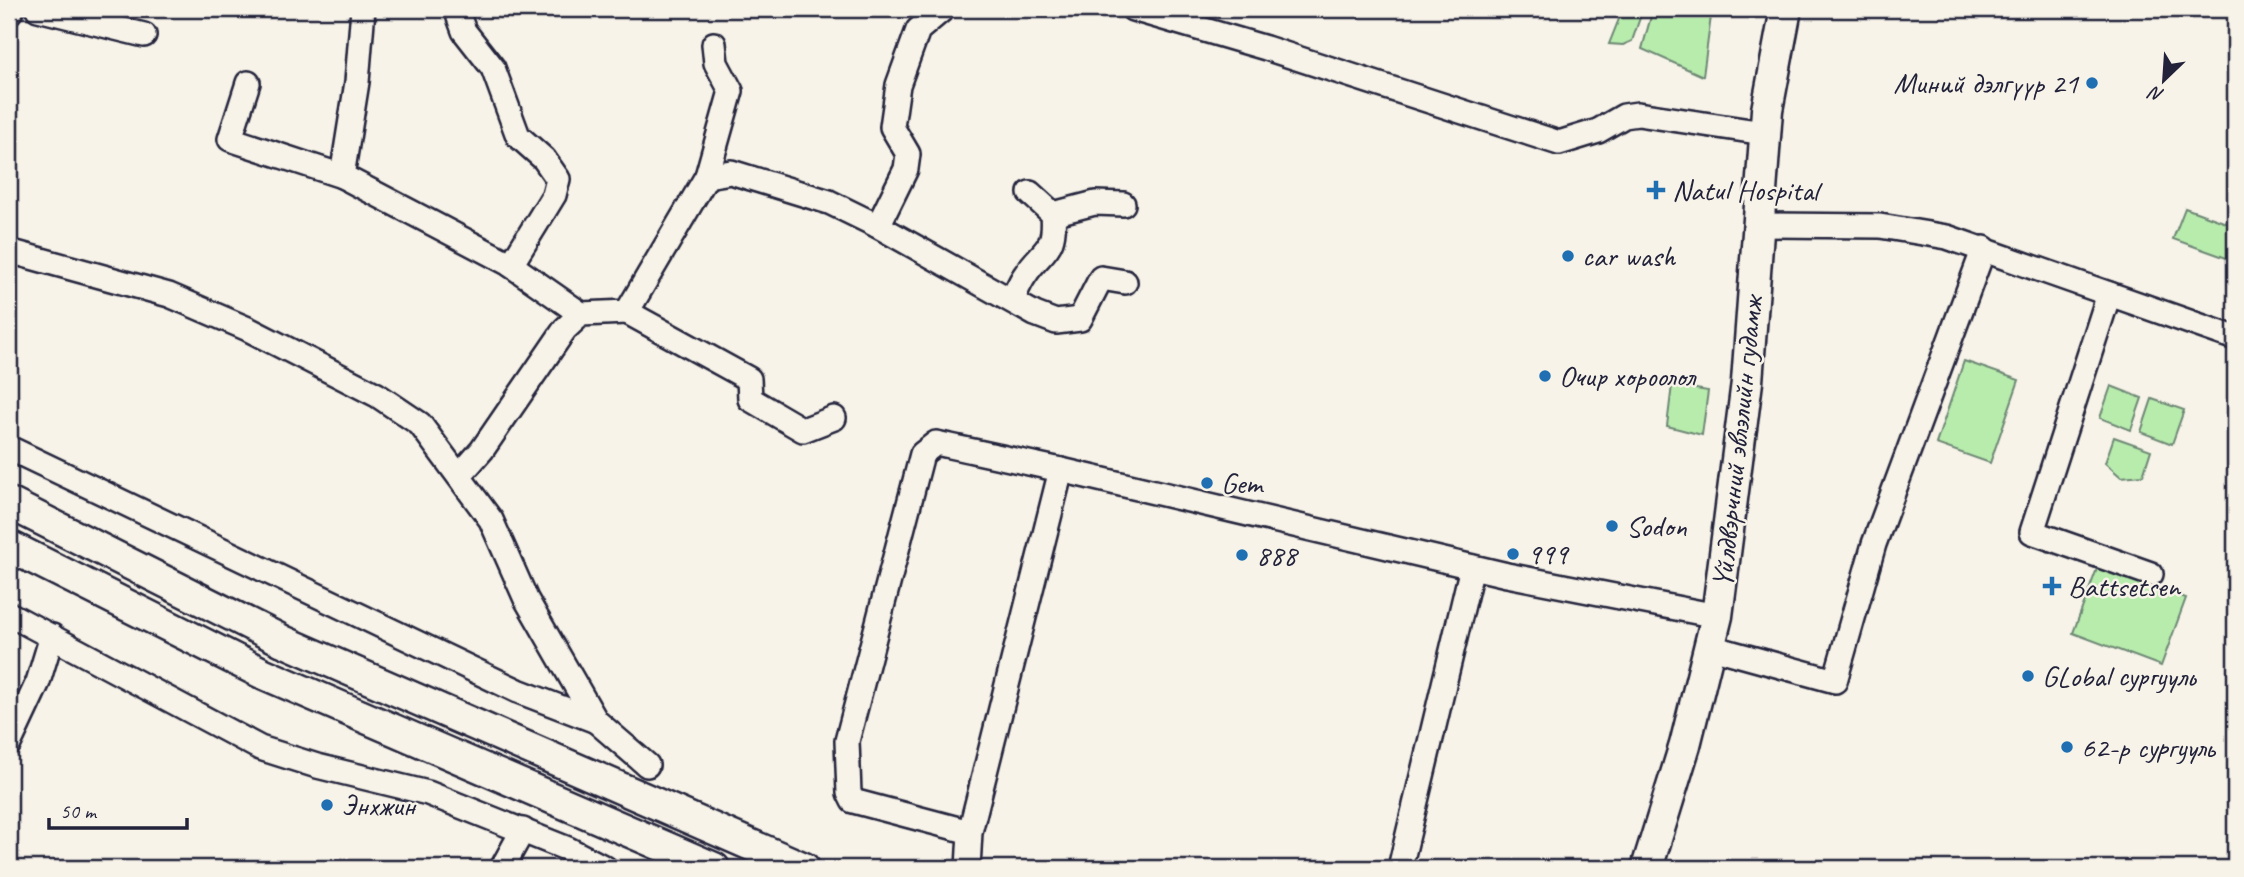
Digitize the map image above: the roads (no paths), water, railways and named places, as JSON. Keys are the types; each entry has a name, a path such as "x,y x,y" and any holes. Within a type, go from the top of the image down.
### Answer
{"main road":[{"name":"Үйлдвэрчний эвлэлийн гудамж","path":"1647,868 1711,647 1717,616 1742,433 1764,134 1786,9"},
{"path":"9,503 283,640 804,868"},
{"path":"9,547 261,673 714,868"}],"street":[{"path":"9,13 12,9"},
{"path":"38,9 144,35"},
{"path":"342,176 357,82 362,9"},
{"path":"456,9 464,31 493,68 518,136 544,159 558,179 554,195 511,265"},
{"path":"878,226 906,169 908,154 892,127 898,85 918,30 943,9"},
{"path":"1133,9 1266,48 1559,143 1598,131 1624,116 1638,114 1764,134"},
{"path":"627,312 707,176 731,90 716,63 714,44"},
{"path":"248,83 230,139 342,176 511,265 581,314 627,312 749,379 750,398 803,430 834,418"},
{"path":"707,176 731,172 829,202 878,226 1035,314 1056,321 1080,319 1101,278 1125,282"},
{"path":"1012,300 1025,274 1048,252 1055,235 1053,214 1030,193"},
{"path":"1053,214 1095,203 1123,204"},
{"path":"1759,225 1880,226 1912,230 1984,248 2235,338"},
{"path":"1711,647 1835,681 1874,544 1984,248"},
{"path":"9,251 169,295 248,329 377,395 420,424 491,520 526,599 596,721 647,765"},
{"path":"2109,293 2032,532 2151,574"},
{"path":"460,475 482,450 518,393 565,330 581,314"},
{"path":"970,832 853,801 849,793 847,741 922,454 936,443 1472,567 1717,616"},
{"path":"9,448 518,691 596,721"},
{"path":"968,868 970,832 1061,470"},
{"path":"1400,868 1472,567"},
{"path":"9,614 260,748 317,766 428,793 523,830 605,868"},
{"path":"9,744 38,682 52,636"},
{"path":"502,868 523,830"}],"place":[{"name":"Миний дэлгүүр 21","path":"2092,83"},
{"name":"Natul Hospital","path":"1656,190"},
{"name":"car wash","path":"1568,256"},
{"name":"Очир хороолол","path":"1545,376"},
{"name":"Gem","path":"1207,483"},
{"name":"Sodon","path":"1612,526"},
{"name":"999","path":"1513,554"},
{"name":"888","path":"1242,555"},
{"name":"Battsetsen","path":"2052,586"},
{"name":"GLobal сургууль","path":"2028,676"},
{"name":"62-р сургууль","path":"2067,747"},
{"name":"Энхжин","path":"327,805"}]}
